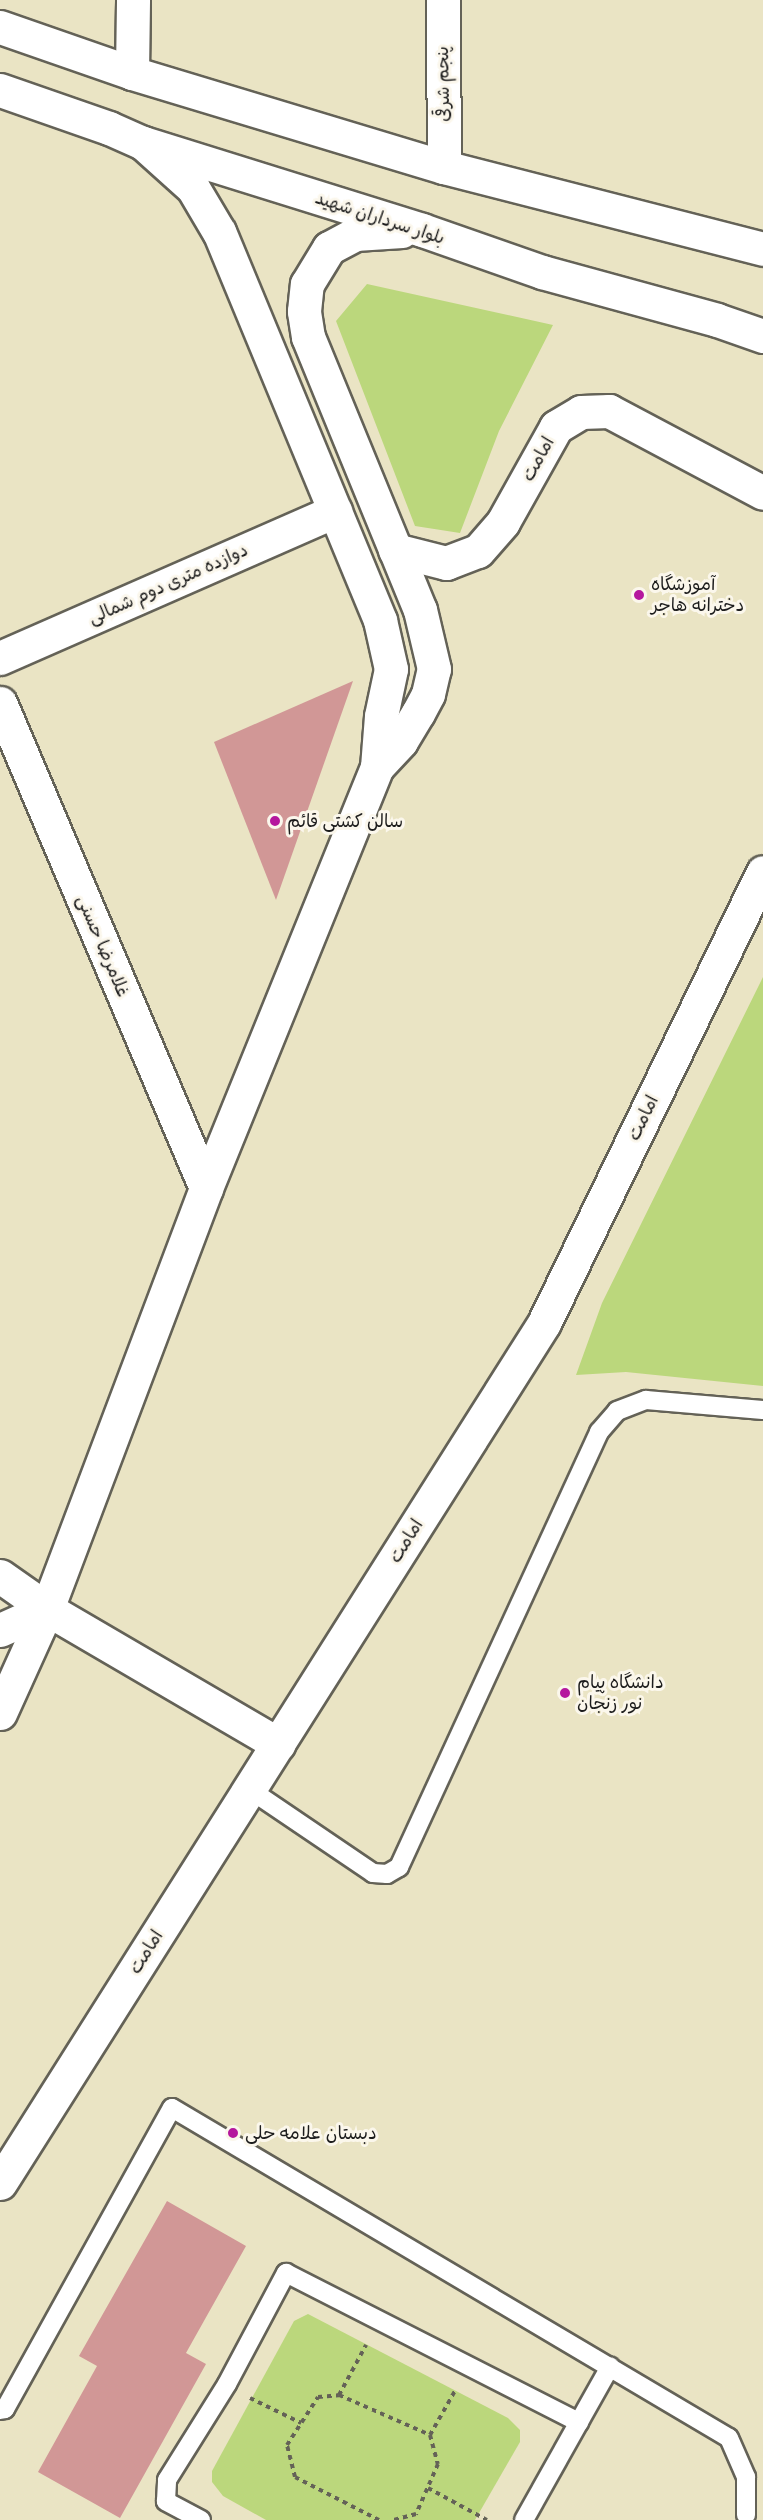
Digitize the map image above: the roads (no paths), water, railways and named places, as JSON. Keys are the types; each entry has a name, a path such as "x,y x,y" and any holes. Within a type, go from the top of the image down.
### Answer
{"main road":[{"path":"132,73 133,0"},
{"name":"پنجم شرقی","path":"443,0 444,167"},
{"path":"0,27 132,73 444,167 763,249"},
{"name":"بلوار سرداران شهید","path":"0,90 110,128 143,143 422,230 542,272 717,320 763,336"},
{"path":"0,1713 47,1609 206,1188 378,767 381,716 392,669 380,620 219,232 193,188 143,143"},
{"path":"378,767 401,741 418,713 428,694 434,669 420,610 308,338 304,311 307,284 329,248 355,234 422,230"},
{"name":"امامت","path":"395,550 446,563 478,551 502,522 556,427 581,412 609,411 763,493"},
{"name":"دوازده متری دوم شمالی","path":"0,658 373,495"},
{"name":"غلامرضا حسنی","path":"0,703 206,1188"},
{"name":"امامت","path":"0,2183 544,1323 763,872"},
{"path":"0,1576 47,1609 278,1744"},
{"path":"0,1630 47,1609"}],"lane":[{"path":"249,1789 373,1874 387,1875 399,1867 599,1432 617,1411 646,1400 763,1410"},
{"path":"0,2410 5,2409 172,2108 729,2438 746,2477 746,2515"},
{"path":"201,2520 166,2501 167,2480 227,2384 286,2273 579,2422"},
{"path":"524,2520 610,2367"}],"place":[{"name":"آموزشگاه دخترانه هاجر","path":"639,595"},
{"name":"سالن کشتی قائم","path":"275,821"},
{"name":"دانشگاه پیام نور زنجان","path":"565,1693"},
{"name":"دبستان علامه حلی","path":"233,2133"}]}
